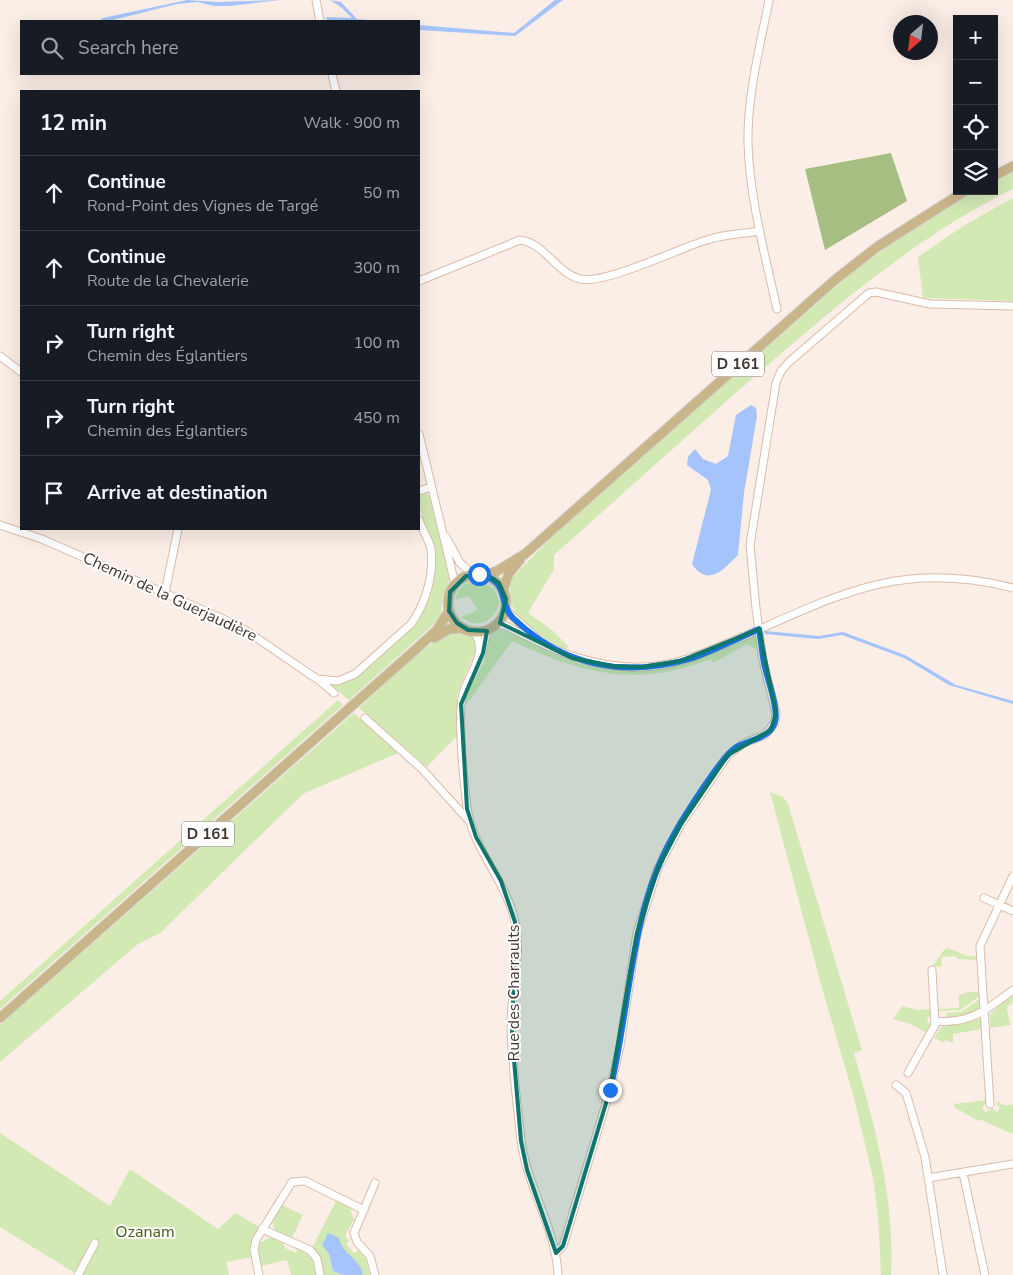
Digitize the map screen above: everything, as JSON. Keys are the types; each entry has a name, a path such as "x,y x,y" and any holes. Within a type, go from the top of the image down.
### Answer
{"main road":[{"path":"998,174 1013,166"},
{"name":"D 161","path":"503,590 509,573 525,554 836,279 877,247 959,195"},
{"name":"D 161","path":"486,575 525,554"},
{"path":"473,574 486,575 498,583 503,590 505,608 496,624 487,630 474,631 463,628 452,618 449,611 448,601 454,584 460,579 473,574"},
{"name":"D 161","path":"0,1018 415,650 436,630 449,611"},
{"name":"D 161","path":"415,650 450,629 463,628"}],"street":[{"path":"316,0 320,20"},
{"path":"769,0 753,85 748,142 751,180 777,310"},
{"path":"332,75 336,90"},
{"path":"420,281 520,240 528,241 536,246 565,272 580,279 596,279 670,255 710,239 760,231"},
{"path":"556,1253 563,1246 610,1090 620,1046 637,933 658,868 681,824 728,755 735,748 765,735 771,730 775,722 776,712 764,661 759,629 750,545 776,383 781,371 869,293 876,292 930,304 1013,306"},
{"path":"0,356 20,371"},
{"path":"420,438 454,584"},
{"path":"420,488 432,487"},
{"path":"317,678 338,681 355,674 410,624 418,614 431,574 431,548 420,522"},
{"name":"Chemin de la Guerjaudière","path":"0,525 42,539 165,592 245,630 317,678 334,693"},
{"path":"165,592 178,530"},
{"path":"442,531 460,563 473,574"},
{"path":"496,624 506,626 545,645 586,661 641,667 667,664 694,657 838,595 900,580 932,577 964,579 1013,588"},
{"path":"505,608 545,645"},
{"path":"477,663 485,645 487,630"},
{"name":"Rue des Charraults","path":"474,631 479,640 480,648 477,663 465,686 461,704 466,794 470,822 501,882 516,922 518,947 512,1006 512,1037 521,1141 527,1170 556,1253 558,1275"},
{"path":"365,718 422,769 470,822"},
{"path":"990,1104 980,946 1013,876"},
{"path":"984,898 1013,911"},
{"path":"908,1073 934,1030 936,1021 932,970"},
{"path":"936,1021 957,1022 969,1019 984,1011 1013,990"},
{"path":"896,1085 906,1093 925,1157 943,1275"},
{"path":"928,1178 1013,1164"},
{"path":"964,1173 985,1275"},
{"path":"259,1275 254,1245 289,1185 296,1180 305,1180 364,1210"},
{"path":"375,1183 355,1228 354,1238 370,1256 375,1275"},
{"path":"262,1229 310,1250 317,1259 320,1275"},
{"path":"78,1275 95,1243"}],"highlighted area":[{"path":"486,575 499,583 506,599 500,623 572,658 613,666 641,667 680,661 759,629 776,713 771,730 728,755 681,824 658,868 637,933 610,1090 563,1246 556,1253 527,1170 521,1141 512,1037 515,922 501,881 476,837 467,809 461,704 483,653 487,631 468,630 457,623 449,611 450,592 466,576"}],"green space":[{"path":"891,153 907,201 825,250 805,169"},
{"path":"1013,172 1013,189 948,225 857,290 771,362 554,555 554,569 528,613 552,630 568,646 566,650 524,624 512,604 510,592 511,579 553,536 850,274 895,241 969,195 998,195 998,180"},
{"path":"1013,198 1013,301 923,298 918,257 963,226"},
{"path":"426,493 430,497 450,578 443,597 440,619 349,700 328,683 344,682 362,672 410,630 423,612 431,593 435,572 434,552 420,507 420,496"},
{"path":"480,581 494,589 499,601 490,619 485,622 473,623 461,617 478,610 469,596 455,600 460,588 471,582"},
{"path":"499,630 515,635 566,659 616,670 662,668 685,663 755,636 758,639 760,652 747,644 713,663 711,659 684,668 634,675 586,669 562,662 512,641 466,705 469,691 487,654 491,636 494,631"},
{"path":"458,631 468,634 473,638 477,647 457,695 459,742 455,738 427,767 359,708 421,651 447,634"},
{"path":"338,700 343,705 0,1009 0,1001"},
{"path":"354,713 398,753 303,794 160,933 138,944 0,1062 0,1025"},
{"path":"770,792 783,797 788,804 862,1050 854,1053 876,1135 887,1190 890,1218 891,1275 881,1275 878,1215 873,1178 854,1098 820,981"},
{"path":"948,948 967,956 977,956 978,960 957,959 956,956 941,957 942,966 932,967 943,951"},
{"path":"968,992 980,992 980,996 960,1010 938,1011 938,1009 959,1008 959,995"},
{"path":"1013,993 1013,1002 1007,1008 1010,1025 990,1028 990,1014"},
{"path":"981,998 981,1009 965,1017 946,1019 946,1013 961,1012"},
{"path":"902,1006 918,1010 932,1009 932,1016 928,1017 927,1022 932,1025 928,1034 911,1024 893,1019"},
{"path":"979,1019 983,1022 982,1029 953,1034 953,1043 945,1040 944,1043 934,1038 941,1027"},
{"path":"987,1100 982,1109 986,1112 992,1108 997,1112 1000,1108 996,1104 998,1101 1003,1105 1012,1105 1013,1103 1013,1134 979,1119 978,1121 954,1107 954,1104"},
{"name":"Ozanam","path":"0,1133 110,1206 130,1169 218,1229 236,1213 259,1227 252,1240 252,1257 226,1262 229,1275 74,1275 75,1273 0,1227"},
{"path":"336,1201 350,1208 354,1220 345,1236 349,1241 346,1244 354,1253 358,1250 366,1259 370,1275 361,1275 363,1273 340,1244 339,1238 325,1248 329,1254 333,1271 343,1275 323,1275 319,1257 312,1248"},
{"path":"282,1205 303,1215 291,1240 276,1233 272,1220"},
{"path":"271,1237 283,1242 285,1248 296,1253 298,1249 309,1256 317,1275 291,1275 287,1260 261,1266 258,1250 259,1243"}],"water":[{"path":"187,0 217,2 281,0 229,6 214,6 197,2 177,4 113,20 100,20"},
{"path":"330,0 341,2 357,19 370,20 327,20 326,17 352,18"},
{"path":"555,0 563,0 515,36 420,30 420,25 514,33"},
{"path":"751,405 756,408 757,416 744,493 738,555 716,574 704,575 692,564 711,490 708,480 687,465 688,457 695,449 703,459 716,464 728,456 736,415"},
{"path":"765,631 819,636 843,632 905,655 956,685 1013,701 1013,704 949,685 904,658 842,635 818,639 765,634"},
{"path":"328,1233 339,1238 340,1243 361,1268 363,1273 361,1275 343,1275 333,1271 329,1254 322,1245"}],"route":[{"path":"479,574 493,578 498,583 506,599 505,608 545,645 572,658 598,664 628,667 667,664 694,657 759,629 768,685 776,712 775,722 771,730 765,735 744,743 728,755 681,824 658,868 647,897 637,933 620,1046 610,1090"}]}
